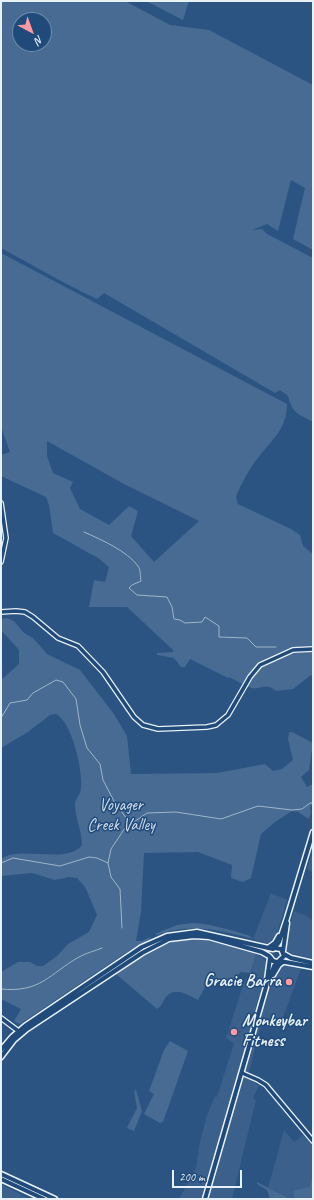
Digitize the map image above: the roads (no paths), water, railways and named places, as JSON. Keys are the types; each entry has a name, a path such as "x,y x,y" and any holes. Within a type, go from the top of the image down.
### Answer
{"main road":[{"path":"205,1199 266,986 270,957 274,948 279,942 313,832"},
{"path":"269,981 283,952 287,918"},
{"path":"267,948 275,943 283,928"},
{"path":"1,1050 20,1032 155,943 176,934 197,932 267,948 274,948 291,958 313,963"},
{"path":"155,943 178,937 198,936 218,938 262,952 278,962 313,967"},
{"path":"266,986 279,965 286,962"},
{"path":"1,1057 20,1032"},
{"path":"1,1174 55,1199"},
{"path":"1,1179 44,1199"}],"street":[{"path":"1,503 6,538 1,562"},
{"path":"1,612 25,612 58,638 78,646 103,672 134,717 140,723 151,728 207,727 216,725 228,715 250,677 260,665 293,650 313,648"},
{"path":"1,1018 20,1032"},
{"path":"242,1073 263,1083 313,1141"}],"waterway":[{"path":"84,532 114,546 127,555 139,568 141,581 129,588 137,595 167,597 172,607 174,619 185,623 202,622 205,617 219,626 219,637 247,638 256,647 276,647"},
{"path":"1,718 10,703 27,700 33,693 56,680 63,682 76,699 80,725 87,748 100,764 103,780 115,803 130,823"},
{"path":"122,928 120,889 111,877 108,863 111,849 125,828 147,813 176,812 221,819 258,806 292,810 302,809 310,803 313,803"},
{"path":"1,863 13,858 60,866 89,857 97,858 108,863"},
{"path":"1,989 26,988 35,985 44,981 79,957 102,948"}],"place":[{"name":"Gracie Barra","path":"289,982"},
{"name":"Monkeybar Fitness","path":"234,1032"}],"park label":[{"name":"Voyager Creek Valley","path":"121,816"}]}
